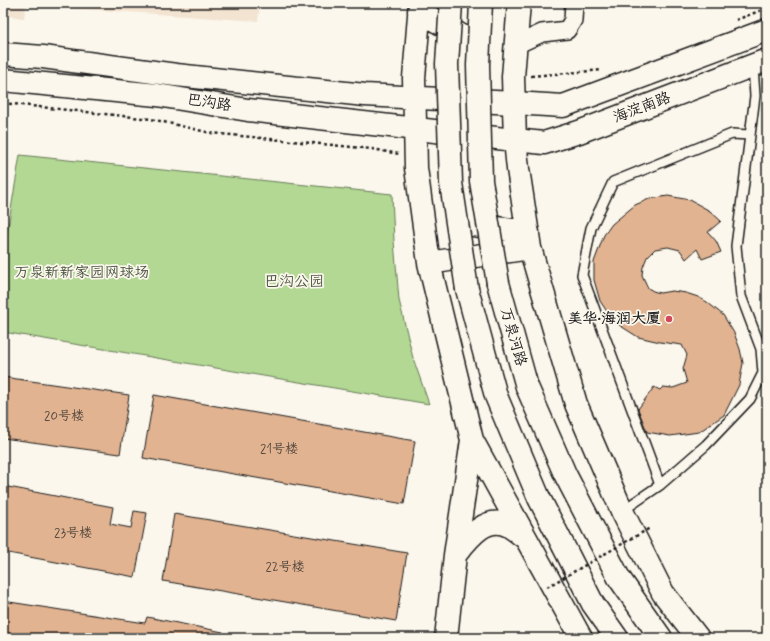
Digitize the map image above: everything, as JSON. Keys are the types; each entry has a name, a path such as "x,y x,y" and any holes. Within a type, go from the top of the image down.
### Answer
{"main road":[{"path":"451,3 447,64 451,183 467,289 496,396 539,498 593,604 617,638"},
{"name":"万泉河路","path":"481,3 478,65 481,181 498,283 527,387 565,474 620,578 661,638"},
{"path":"519,3 514,77 515,140 529,240 576,404 622,510 664,593 698,638"},
{"path":"419,7 414,97 416,168 429,263 472,440 524,537 581,638"},
{"path":"419,7 462,36 462,134 466,180 473,224 529,240"},
{"name":"海淀南路","path":"461,100 563,106 767,30"},
{"name":"巴沟路","path":"3,54 43,57 200,78 365,95 461,100"},
{"name":"海淀南路","path":"462,134 544,143 579,132 760,63"},
{"name":"巴沟路","path":"3,80 157,95 248,110 462,134"},
{"path":"429,263 529,240"},
{"path":"446,638 455,555 472,440"},
{"path":"455,555 476,531 496,523 507,525 524,537"}],"street":[{"path":"516,45 542,33 566,30 573,20 574,3"}],"lane":[{"path":"622,510 660,485 706,445 750,399 763,373 761,349 741,296 736,246 754,96 760,63"},
{"path":"660,485 582,275 591,228 613,182 732,134 750,135"}],"path":[{"path":"732,21 767,8"},
{"path":"558,75 609,68"},
{"name":"巴沟路","path":"3,103 151,119 211,133 372,149"},
{"path":"547,587 650,528"}],"shaded area":[{"path":"3,3 260,3 258,21 26,5 24,18 3,15"}],"green space":[{"name":"巴沟公园","path":"20,155 392,194 399,300 413,358 429,404 3,332 3,258"}],"building":[{"name":"美华·海润大厦","path":"668,196 690,200 710,211 721,221 708,232 716,241 721,252 702,259 697,249 686,259 680,250 668,247 655,249 647,257 642,275 648,288 653,291 660,293 672,291 698,297 707,302 723,315 734,333 743,363 739,385 724,415 699,432 670,436 647,432 638,409 654,387 660,390 663,387 673,388 687,383 683,369 687,355 682,345 638,337 616,323 600,301 594,280 594,262 604,235 612,224 635,205 649,199"},
{"path":"3,377 129,395 120,454 3,438"},
{"path":"154,395 415,441 404,504 143,458"},
{"path":"3,486 113,507 110,524 131,528 134,511 147,513 135,577 3,552"},
{"path":"174,514 407,553 396,621 163,581"},
{"path":"3,601 145,623 147,617 223,632 223,638 3,638"}],"place":[{"name":"美华·海润大厦","path":"669,319"}],"park label":[{"name":"万泉新新家园网球场","path":"82,273"}]}
